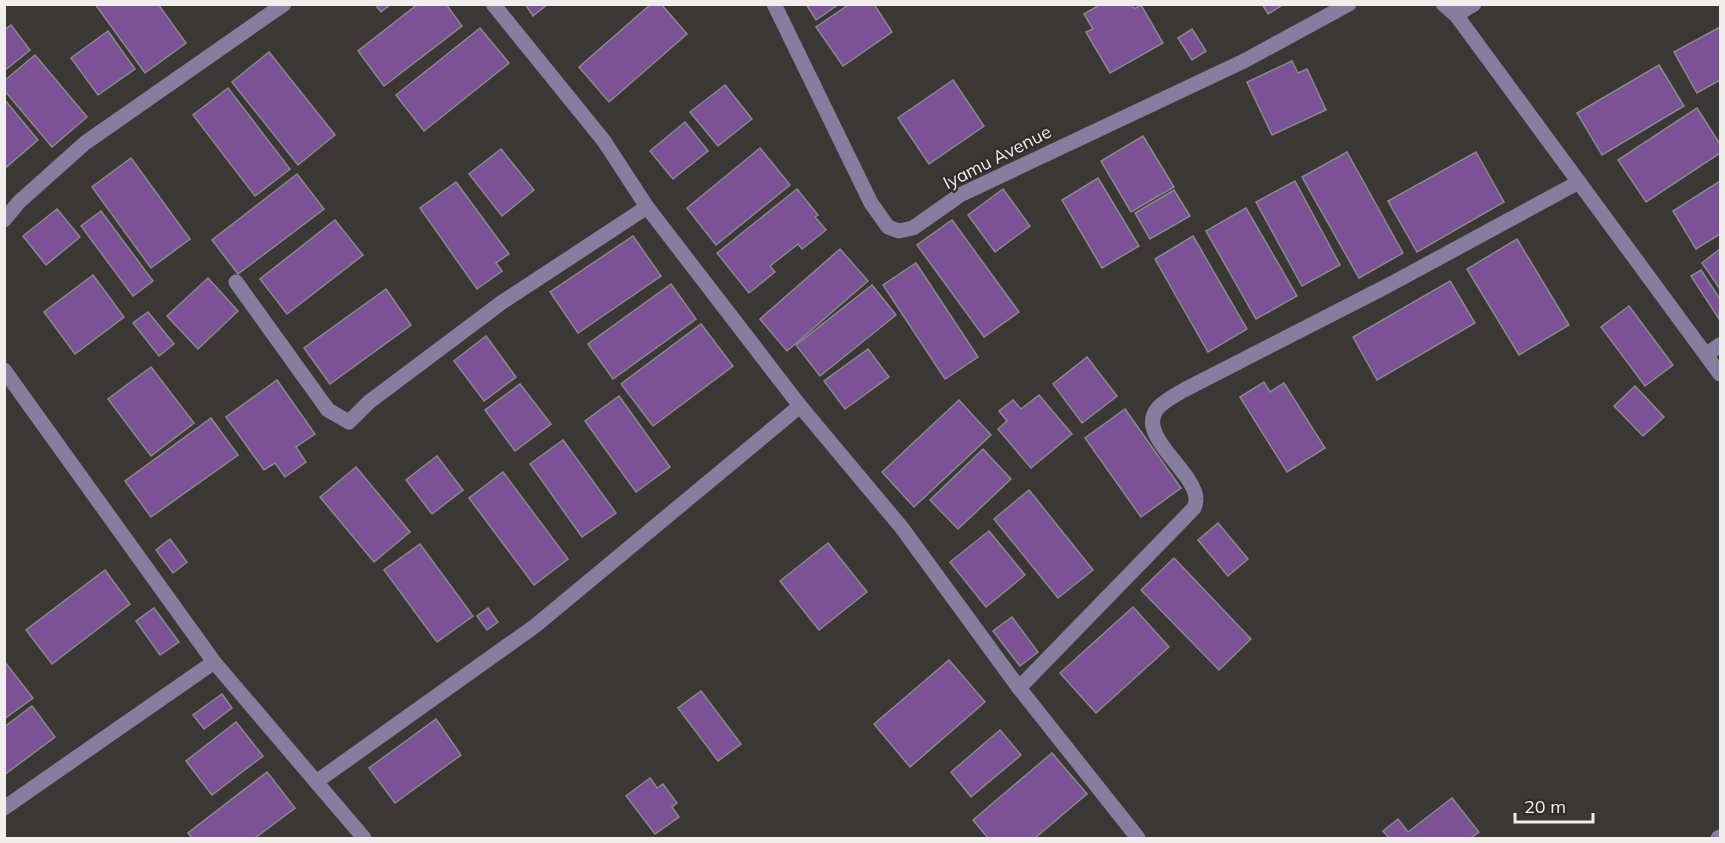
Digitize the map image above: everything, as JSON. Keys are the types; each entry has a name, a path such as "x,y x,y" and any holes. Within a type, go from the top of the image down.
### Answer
{"street":[{"path":"4,220 19,202 85,143 284,4"},
{"path":"493,4 604,141 647,207 800,406 902,528 1019,688 1138,838"},
{"name":"Iyamu Avenue","path":"774,4 871,203 888,227 899,231 913,228 960,195 1244,61 1349,4"},
{"path":"1443,4 1456,15 1720,374"},
{"path":"1456,15 1474,4"},
{"path":"1019,688 1194,508 1197,499 1191,485 1152,428 1152,416 1158,407 1184,390 1387,286 1579,182"},
{"path":"236,282 328,410 349,422 369,402 501,303 647,207"},
{"path":"1707,354 1720,345"},
{"path":"4,370 214,662 364,838"},
{"path":"316,782 534,626 800,406"},
{"path":"4,808 214,662"}],"building":[{"path":"95,4 158,4 186,43 145,73"},
{"path":"375,4 391,4 381,12"},
{"path":"418,4 446,4 462,26 384,86 358,51"},
{"path":"525,4 548,4 533,16"},
{"path":"651,4 661,4 687,34 609,102 579,67"},
{"path":"806,4 839,4 816,20"},
{"path":"850,4 874,4 892,32 843,66 816,27"},
{"path":"1101,4 1132,4 1134,9 1141,5 1163,43 1110,73 1086,32 1093,29 1084,14"},
{"path":"1262,4 1284,4 1268,14"},
{"path":"11,25 30,50 4,71 4,30"},
{"path":"1720,27 1720,80 1697,93 1674,52"},
{"path":"480,28 509,63 424,131 396,95"},
{"path":"1192,29 1206,51 1192,60 1178,38"},
{"path":"108,31 135,69 98,95 71,58"},
{"path":"269,52 335,135 298,165 232,82"},
{"path":"35,55 87,117 52,147 4,90 4,81"},
{"path":"1292,61 1298,73 1307,69 1326,110 1272,135 1247,82"},
{"path":"1659,65 1684,106 1602,155 1577,113"},
{"path":"953,80 984,126 929,164 898,118"},
{"path":"725,85 752,119 718,146 690,112"},
{"path":"228,88 290,169 255,196 193,115"},
{"path":"4,99 38,140 4,169"},
{"path":"1697,108 1720,144 1720,153 1646,202 1618,160"},
{"path":"685,122 708,151 673,179 650,151"},
{"path":"1143,136 1174,187 1131,212 1101,161"},
{"path":"760,148 790,185 716,245 687,208"},
{"path":"501,149 534,190 502,216 469,174"},
{"path":"1347,152 1403,253 1359,278 1302,177"},
{"path":"1476,152 1504,202 1417,252 1388,201"},
{"path":"131,158 190,239 151,268 92,187"},
{"path":"297,174 324,209 238,274 212,240"},
{"path":"1098,178 1139,246 1102,268 1062,200"},
{"path":"1295,181 1340,265 1302,286 1256,202"},
{"path":"1720,181 1720,234 1696,249 1673,211"},
{"path":"456,182 509,254 496,263 502,271 477,289 420,208"},
{"path":"797,189 818,215 815,217 826,230 802,249 798,244 770,266 775,272 749,293 717,253"},
{"path":"1003,189 1030,226 995,252 968,215"},
{"path":"1174,190 1190,216 1150,239 1135,213"},
{"path":"1246,208 1297,296 1256,319 1206,231"},
{"path":"57,209 80,237 46,265 23,236"},
{"path":"101,211 153,281 133,296 81,226"},
{"path":"335,220 363,255 287,314 260,279"},
{"path":"952,220 1019,312 984,337 917,245"},
{"path":"633,236 661,276 578,333 550,292"},
{"path":"1193,236 1247,329 1208,352 1155,259"},
{"path":"1517,239 1569,325 1519,355 1467,269"},
{"path":"840,249 868,281 787,351 760,319"},
{"path":"1720,249 1720,289 1702,263"},
{"path":"916,263 978,357 945,379 883,285"},
{"path":"1701,270 1720,299 1719,319 1691,276"},
{"path":"93,275 124,317 75,354 44,312"},
{"path":"208,278 238,311 198,349 167,316"},
{"path":"1450,281 1475,323 1377,380 1353,337"},
{"path":"671,284 696,319 613,379 588,344"},
{"path":"872,285 896,315 820,376 796,345"},
{"path":"386,289 411,325 330,384 304,348"},
{"path":"1629,306 1673,365 1645,386 1601,327"},
{"path":"148,312 174,344 159,356 133,323"},
{"path":"701,324 733,366 653,426 621,384"},
{"path":"486,336 516,377 484,401 454,361"},
{"path":"868,349 889,377 845,409 824,381"},
{"path":"1087,357 1117,396 1082,423 1053,384"},
{"path":"151,367 194,423 151,456 108,399"},
{"path":"277,380 315,434 296,447 306,462 285,477 275,463 264,470 226,417"},
{"path":"1264,382 1270,392 1284,383 1325,448 1287,472 1240,397"},
{"path":"520,384 551,424 515,451 485,410"},
{"path":"1635,386 1664,417 1643,436 1614,406"},
{"path":"1039,395 1072,434 1031,468 998,429 1007,421 999,411 1013,400 1021,409"},
{"path":"619,396 670,467 636,492 585,421"},
{"path":"959,400 991,435 914,507 882,472"},
{"path":"1125,409 1181,488 1141,517 1085,438"},
{"path":"211,418 238,455 151,517 125,481"},
{"path":"563,440 616,513 582,537 530,464"},
{"path":"983,449 1011,479 958,529 930,500"},
{"path":"437,456 463,490 432,514 406,480"},
{"path":"356,467 410,532 374,562 320,497"},
{"path":"503,472 568,559 534,585 469,498"},
{"path":"1029,490 1093,570 1058,598 994,519"},
{"path":"1218,523 1248,559 1228,576 1198,540"},
{"path":"989,531 1025,575 986,607 950,562"},
{"path":"170,539 187,562 173,573 156,550"},
{"path":"828,543 867,592 819,630 780,581"},
{"path":"420,544 473,616 437,642 384,570"},
{"path":"1174,558 1251,639 1219,670 1141,590"},
{"path":"105,570 130,604 52,664 26,630"},
{"path":"1133,607 1169,647 1096,713 1060,673"},
{"path":"154,608 179,642 160,655 136,621"},
{"path":"488,608 498,622 487,630 477,616"},
{"path":"1012,617 1038,652 1020,666 993,631"},
{"path":"949,660 985,702 910,767 874,724"},
{"path":"4,661 33,698 4,719"},
{"path":"701,691 741,744 718,761 678,708"},
{"path":"222,694 232,708 204,729 193,715"},
{"path":"32,706 55,737 4,775 4,727"},
{"path":"436,719 461,755 395,803 369,768"},
{"path":"236,722 263,756 212,795 186,761"},
{"path":"1000,730 1021,755 971,797 951,772"},
{"path":"1052,753 1087,794 1035,838 988,838 973,820"},
{"path":"267,772 295,808 255,838 192,838 188,833"},
{"path":"650,778 657,788 663,784 677,803 672,807 679,817 655,834 626,796"},
{"path":"1452,798 1479,832 1471,838 1389,838 1383,831 1398,819 1408,832"}]}
